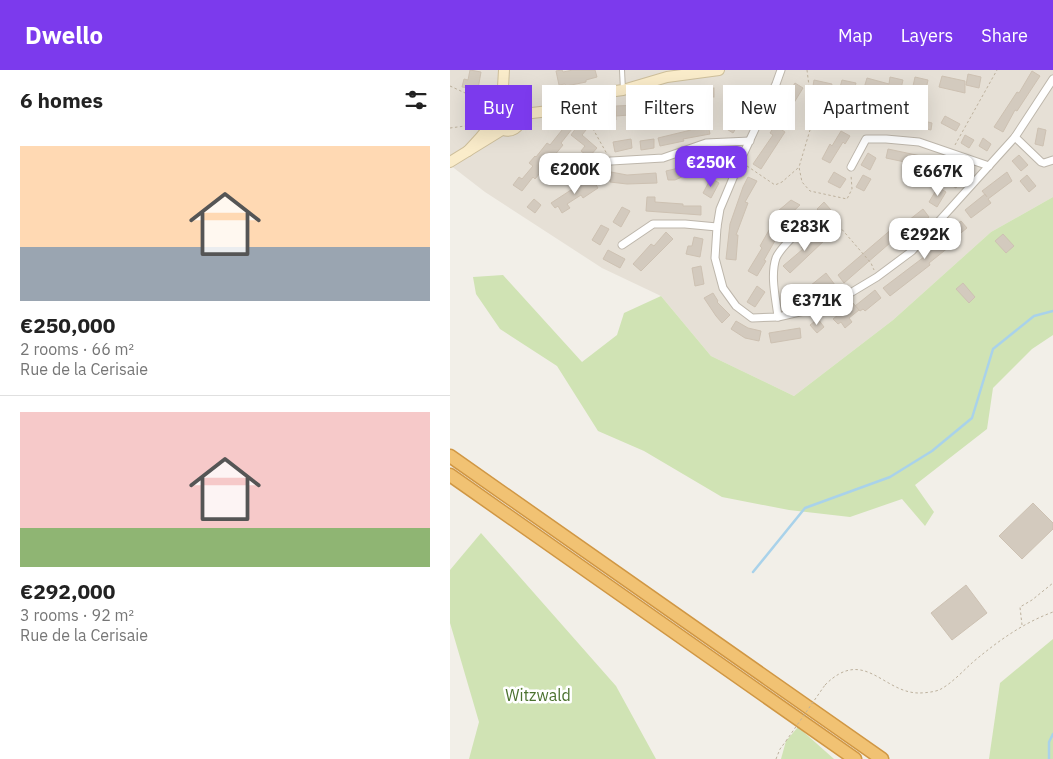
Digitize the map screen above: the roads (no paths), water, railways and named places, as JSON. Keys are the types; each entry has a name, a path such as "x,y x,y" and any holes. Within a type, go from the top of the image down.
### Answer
{"highway":[{"path":"450,456 882,759"},
{"path":"450,475 855,759"}],"street":[{"path":"503,85 504,70"},
{"path":"532,113 565,109 600,94 623,90 669,73 719,70"},
{"path":"781,70 720,209 717,227 715,258 723,288 736,306 752,318 778,317 804,311 842,298 877,277 912,251 1015,137 1053,79"},
{"path":"468,151 487,130"},
{"path":"450,162 502,130 511,130"},
{"path":"1015,137 1041,162 1053,160"},
{"path":"851,167 866,140 886,139 919,142 989,166"},
{"path":"547,180 572,166 611,161 663,158 706,143 750,141"},
{"path":"778,317 774,271 776,257 795,234 813,218"},
{"path":"622,245 653,224 717,227"}],"lane":[{"path":"622,70 623,90"}],"waterway":[{"path":"753,572 805,508 890,477 932,451 972,418 993,349 1034,316 1053,311"},
{"path":"1049,759 1049,742 1053,734"}],"park label":[{"name":"Witzwald","path":"538,695"}]}
